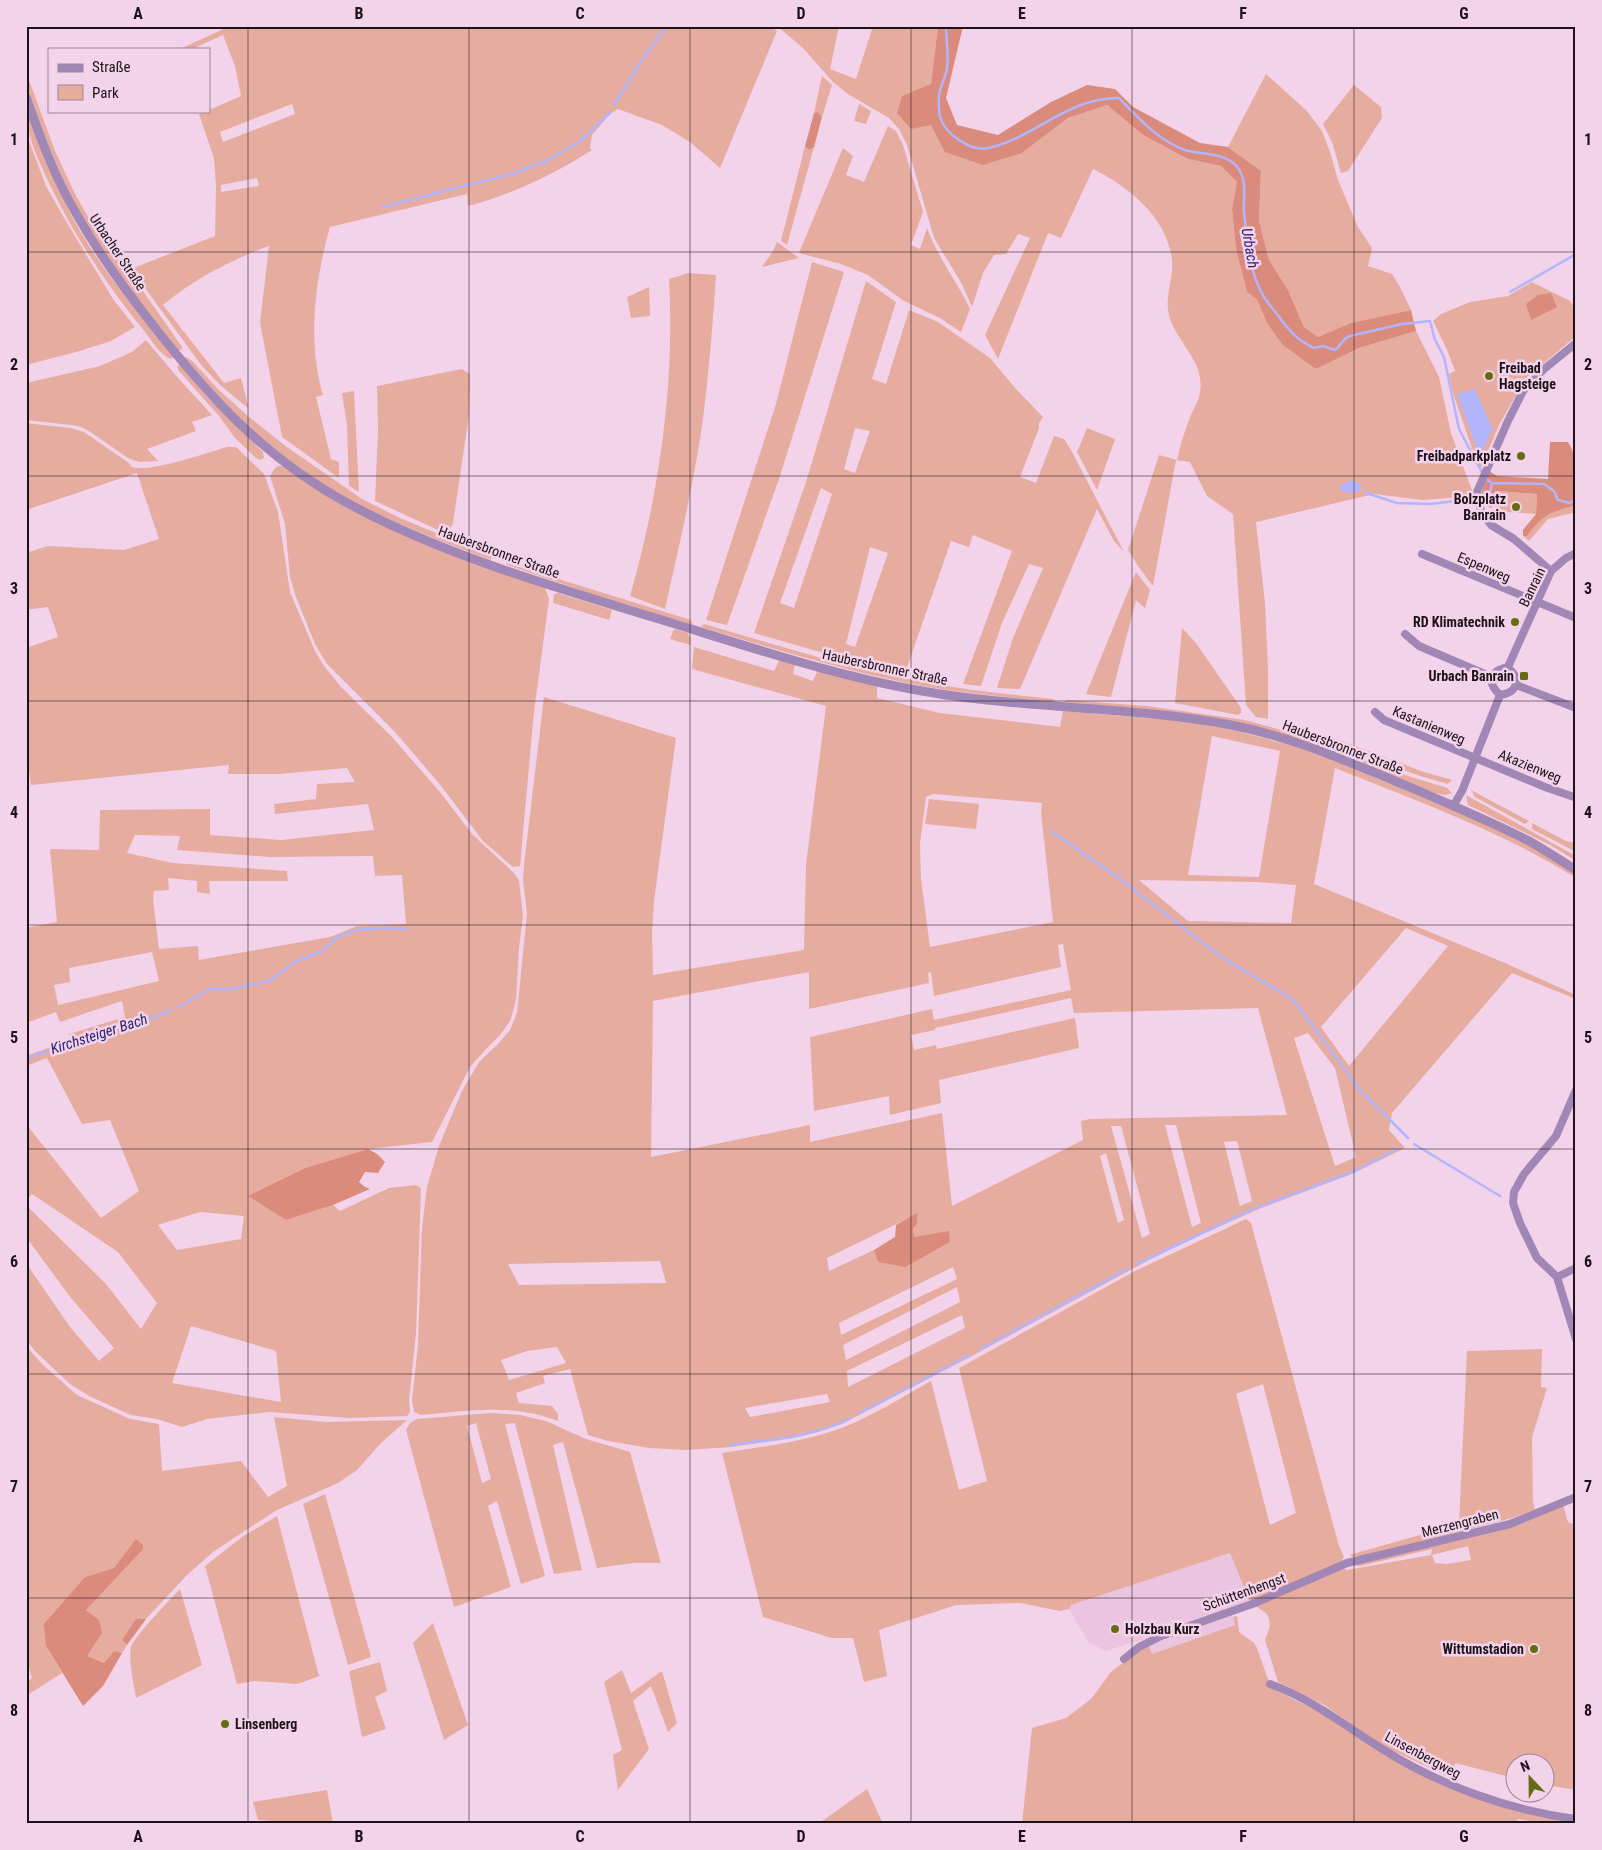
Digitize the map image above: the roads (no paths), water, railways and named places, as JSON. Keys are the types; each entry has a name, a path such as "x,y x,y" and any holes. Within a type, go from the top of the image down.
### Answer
{"street":[{"name":"Urbacher Straße","path":"26,98 56,173 75,213 127,291 178,358 219,404"},
{"path":"1551,571 1530,551 1492,525 1482,513 1477,492 1523,391 1543,370 1576,343"},
{"name":"Haubersbronner Straße","path":"219,404 274,456 350,505 431,542 552,587 835,671 936,693 993,701 1182,718 1234,726 1284,738 1335,756 1453,806 1533,844 1576,870"},
{"name":"Banrain","path":"1508,667 1551,571 1566,558 1576,553"},
{"name":"Espenweg","path":"1422,554 1576,618"},
{"path":"1404,634 1419,646 1492,677"},
{"path":"1508,667 1517,678 1516,686 1513,691 1500,695 1492,684 1492,677 1495,672 1508,667"},
{"path":"1516,686 1576,708"},
{"path":"1453,806 1462,792 1500,695"},
{"name":"Kastanienweg","path":"1375,712 1384,720 1476,758"},
{"name":"Akazienweg","path":"1476,758 1544,787 1574,797"},
{"path":"1576,1090 1556,1136 1524,1174 1514,1192 1515,1210 1537,1258 1557,1277 1576,1339"},
{"path":"1557,1277 1576,1268"},
{"name":"Merzengraben","path":"1347,1563 1510,1524 1576,1497"},
{"name":"Schüttenhengst","path":"1124,1659 1161,1636 1255,1603 1347,1563"},
{"name":"Linsenbergweg","path":"1270,1684 1325,1711 1386,1751 1454,1786 1488,1798 1556,1817 1576,1819"}],"water":[{"path":"1475,389 1491,426 1493,426 1483,451 1484,453 1479,455 1457,394"},
{"path":"1352,480 1360,484 1361,491 1349,493 1340,490 1341,485"}],"waterway":[{"path":"614,105 666,26"},
{"name":"Urbach","path":"946,26 948,63 939,93 940,117 947,130 959,140 981,149 988,148 1021,136 1084,104 1101,99 1119,98 1149,128 1166,141 1185,150 1223,157 1230,160 1240,171 1243,181 1246,234 1255,278 1266,300 1287,328 1299,339 1314,348 1323,346 1335,350 1344,339 1350,336 1402,324 1430,321 1435,340 1444,357 1459,429 1483,474"},
{"path":"382,207 515,173 546,161 579,142 610,113"},
{"path":"1510,292 1576,254"},
{"name":"Urbach","path":"1485,478 1492,483 1544,484 1554,491 1558,500 1570,503 1576,499"},
{"path":"1486,494 1490,493 1492,483"},
{"path":"1366,493 1397,503 1430,504 1473,499"},
{"path":"1051,831 1123,881 1221,957 1295,1002 1358,1088 1408,1138"},
{"name":"Kirchsteiger Bach","path":"178,1007 210,989 232,989 269,981 295,962 322,951 337,937 356,930 406,929"},
{"name":"Kirchsteiger Bach","path":"26,1058 155,1017 171,1010"},
{"path":"1414,1144 1500,1196"},
{"path":"1137,1264 1253,1209 1353,1172 1398,1148"},
{"path":"979,1350 1129,1268"},
{"path":"858,1414 970,1355"},
{"path":"730,1445 807,1434 823,1430 851,1418"}],"place":[{"name":"Freibad Hagsteige","path":"1489,376"},
{"name":"Freibadparkplatz","path":"1521,456"},
{"name":"Bolzplatz Banrain","path":"1516,507"},
{"name":"RD Klimatechnik","path":"1515,622"},
{"name":"Urbach Banrain","path":"1524,676"},
{"name":"Holzbau Kurz","path":"1115,1629"},
{"name":"Wittumstadion","path":"1534,1649"},
{"name":"Linsenberg","path":"225,1724"}]}
